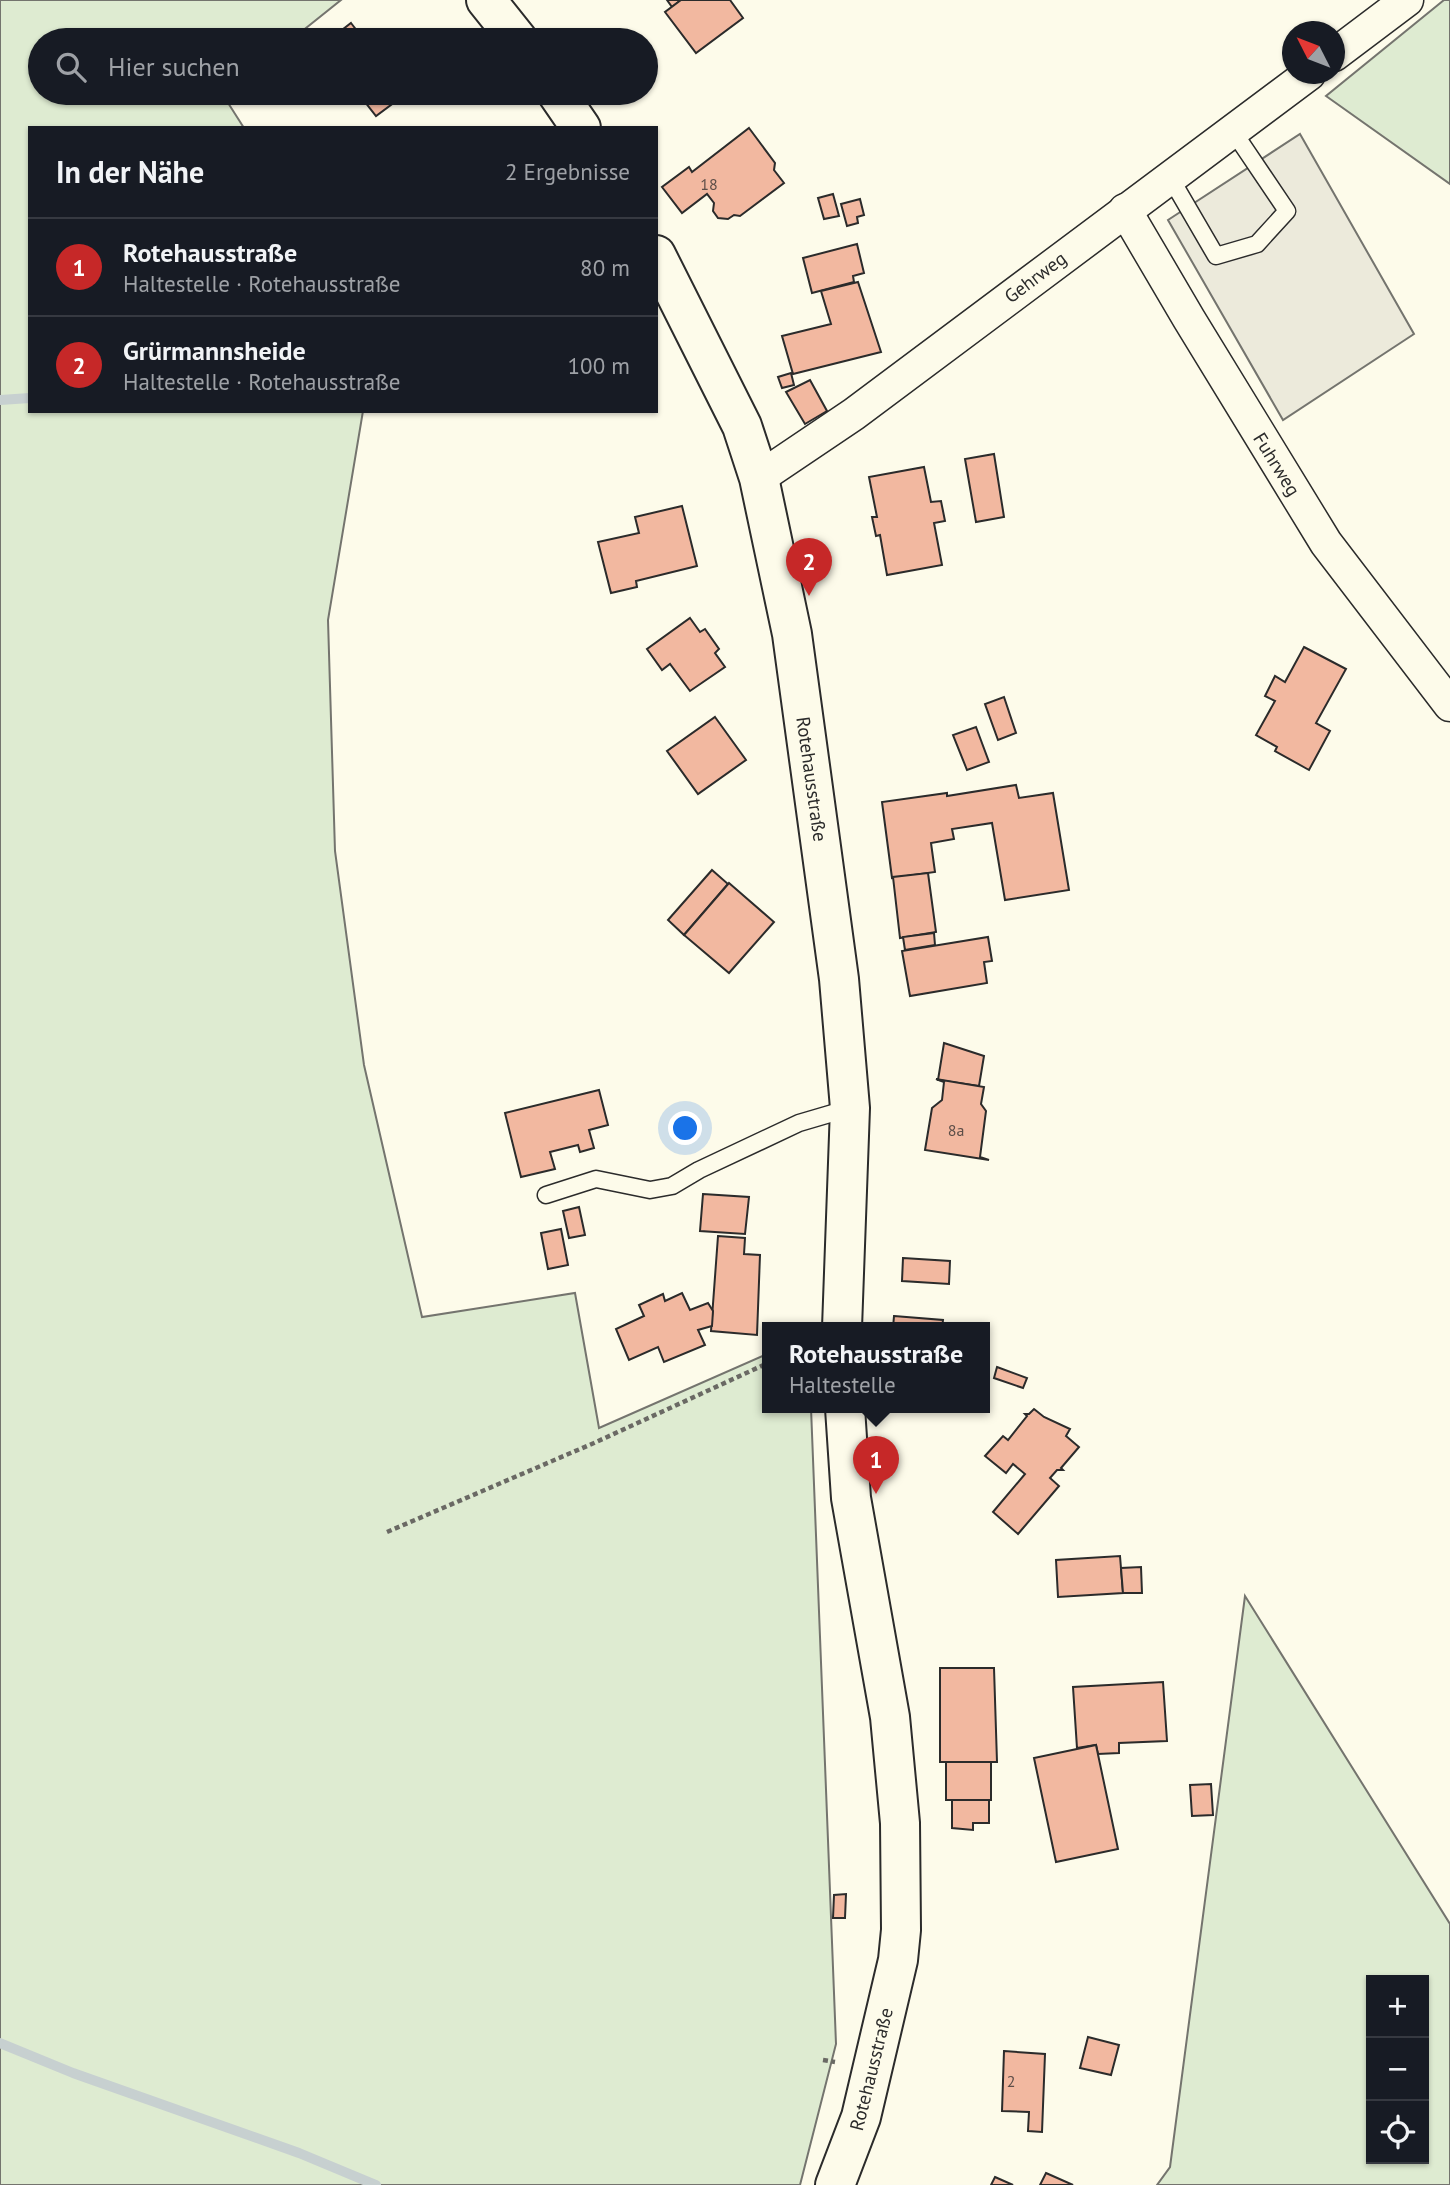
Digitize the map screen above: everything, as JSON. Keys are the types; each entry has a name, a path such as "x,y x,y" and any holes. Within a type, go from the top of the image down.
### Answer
{"street":[{"path":"486,0 508,28"},
{"path":"1345,47 1407,0"},
{"name":"Gehrweg","path":"759,478 854,414 1296,84"},
{"path":"565,105 580,126"},
{"name":"Fuhrweg","path":"1125,210 1326,543 1450,705"},
{"name":"Rotehausstraße","path":"658,259 742,426 759,478 792,634 839,979 850,1108 842,1322"},
{"name":"Rotehausstraße","path":"835,2185 862,2117 898,1961 901,1930 900,1823 890,1717 851,1498 845,1413"}],"lane":[{"path":"1170,177 1216,256 1257,244 1287,211 1233,131"},
{"path":"546,1195 596,1179 650,1190 672,1186 699,1170 799,1122 850,1108"}],"path":[{"path":"387,1532 631,1427 762,1366"}],"green space":[{"path":"0,0 341,0 306,28 28,28 28,105 229,105 243,126 28,126 28,413 363,413 328,620 335,851 364,1065 422,1317 575,1293 599,1428 762,1356 762,1413 811,1413 836,2044 800,2185 0,2185"},
{"path":"1444,0 1450,0 1450,184 1326,96 1341,84 1345,84 1345,81"},
{"path":"1245,1596 1450,1924 1450,2185 1157,2185 1170,2167"}],"shaded area":[{"path":"1300,134 1414,334 1283,420 1168,220"}],"building":[{"path":"667,0 681,0 672,7"},
{"path":"681,0 730,0 743,18 696,53 665,12"},
{"path":"367,105 391,105 376,116"},
{"path":"749,128 775,163 774,170 784,183 740,216 718,218 713,211 714,203 707,194 682,213 662,187 689,167 692,172"},
{"path":"833,194 839,216 824,219 818,198"},
{"path":"860,199 864,215 857,217 858,223 847,226 841,204"},
{"path":"857,244 864,273 853,276 854,282 812,293 803,258"},
{"path":"858,282 881,352 793,374 782,336 831,324 821,291"},
{"path":"791,373 794,385 782,388 778,377"},
{"path":"810,380 827,411 805,424 786,392"},
{"path":"994,454 1004,517 976,522 965,459"},
{"path":"924,467 931,502 941,501 945,521 934,523 942,565 887,575 880,535 876,536 872,517 877,517 869,477"},
{"path":"682,506 697,566 636,581 637,587 611,593 598,542 639,533 635,517"},
{"path":"690,618 700,632 705,629 719,649 715,653 725,667 690,691 670,664 662,670 647,649"},
{"path":"1304,647 1346,669 1316,723 1330,731 1309,770 1275,751 1277,747 1256,735 1275,701 1265,696 1275,676 1285,682"},
{"path":"1004,697 1016,733 998,740 985,704"},
{"path":"715,717 746,760 698,794 667,751"},
{"path":"976,727 989,762 967,770 953,735"},
{"path":"1016,785 1019,798 1053,793 1069,890 1005,900 992,823 952,829 954,839 931,843 935,872 892,878 882,802 947,793 947,796"},
{"path":"712,870 728,884 684,935 668,920"},
{"path":"928,873 936,932 900,938 893,877"},
{"path":"729,883 774,922 729,973 684,935"},
{"path":"934,933 935,945 905,950 903,937"},
{"path":"988,937 992,961 984,962 987,983 910,996 902,951"},
{"path":"944,1043 984,1056 979,1086 938,1080"},
{"path":"936,1079 984,1087 981,1104 986,1111 980,1157 989,1160 925,1150 932,1108 942,1100 944,1082"},
{"path":"599,1090 608,1125 589,1130 594,1148 580,1152 578,1145 550,1152 555,1169 521,1177 505,1113"},
{"path":"703,1194 749,1197 745,1234 700,1231"},
{"path":"579,1207 585,1235 569,1238 563,1211"},
{"path":"561,1229 568,1265 548,1269 541,1233"},
{"path":"718,1236 745,1238 744,1254 760,1255 757,1335 711,1331"},
{"path":"903,1258 950,1261 949,1284 902,1281"},
{"path":"682,1293 690,1310 708,1303 713,1311 712,1326 698,1330 705,1345 664,1362 658,1347 629,1360 616,1329 644,1316 639,1305 663,1294 665,1301"},
{"path":"894,1316 943,1320 943,1322 894,1322"},
{"path":"997,1367 1027,1378 1023,1388 994,1378"},
{"path":"1034,1409 1044,1417 1070,1429 1066,1436 1079,1447 1061,1468 1063,1470 1057,1470 1050,1478 1059,1486 1018,1534 993,1512 1025,1474 1013,1464 1006,1473 985,1456 1003,1436 1008,1440 1027,1416 1025,1414"},
{"path":"1120,1556 1123,1593 1058,1597 1056,1560"},
{"path":"1141,1567 1142,1593 1123,1593 1121,1568"},
{"path":"940,1668 994,1668 997,1762 940,1762"},
{"path":"1163,1682 1167,1741 1119,1743 1119,1753 1098,1754 1096,1745 1077,1748 1073,1687"},
{"path":"1096,1745 1118,1849 1056,1862 1034,1758"},
{"path":"946,1762 991,1762 991,1800 946,1800"},
{"path":"1211,1784 1213,1815 1192,1816 1190,1785"},
{"path":"952,1800 989,1800 989,1823 973,1823 973,1830 952,1828"},
{"path":"846,1894 845,1918 833,1918 834,1895"},
{"path":"1088,2037 1119,2045 1111,2075 1080,2068"},
{"path":"1004,2051 1045,2054 1042,2132 1028,2131 1029,2112 1002,2111"},
{"path":"1046,2173 1073,2185 1040,2185"},
{"path":"995,2177 1013,2185 991,2185"}],"waterway":[{"path":"0,400 28,398"},
{"path":"0,2043 73,2073 299,2153 376,2185"}],"place":[{"name":"Grürmannsheide","path":"809,596"},
{"name":"Rotehausstraße","path":"876,1494"}]}
